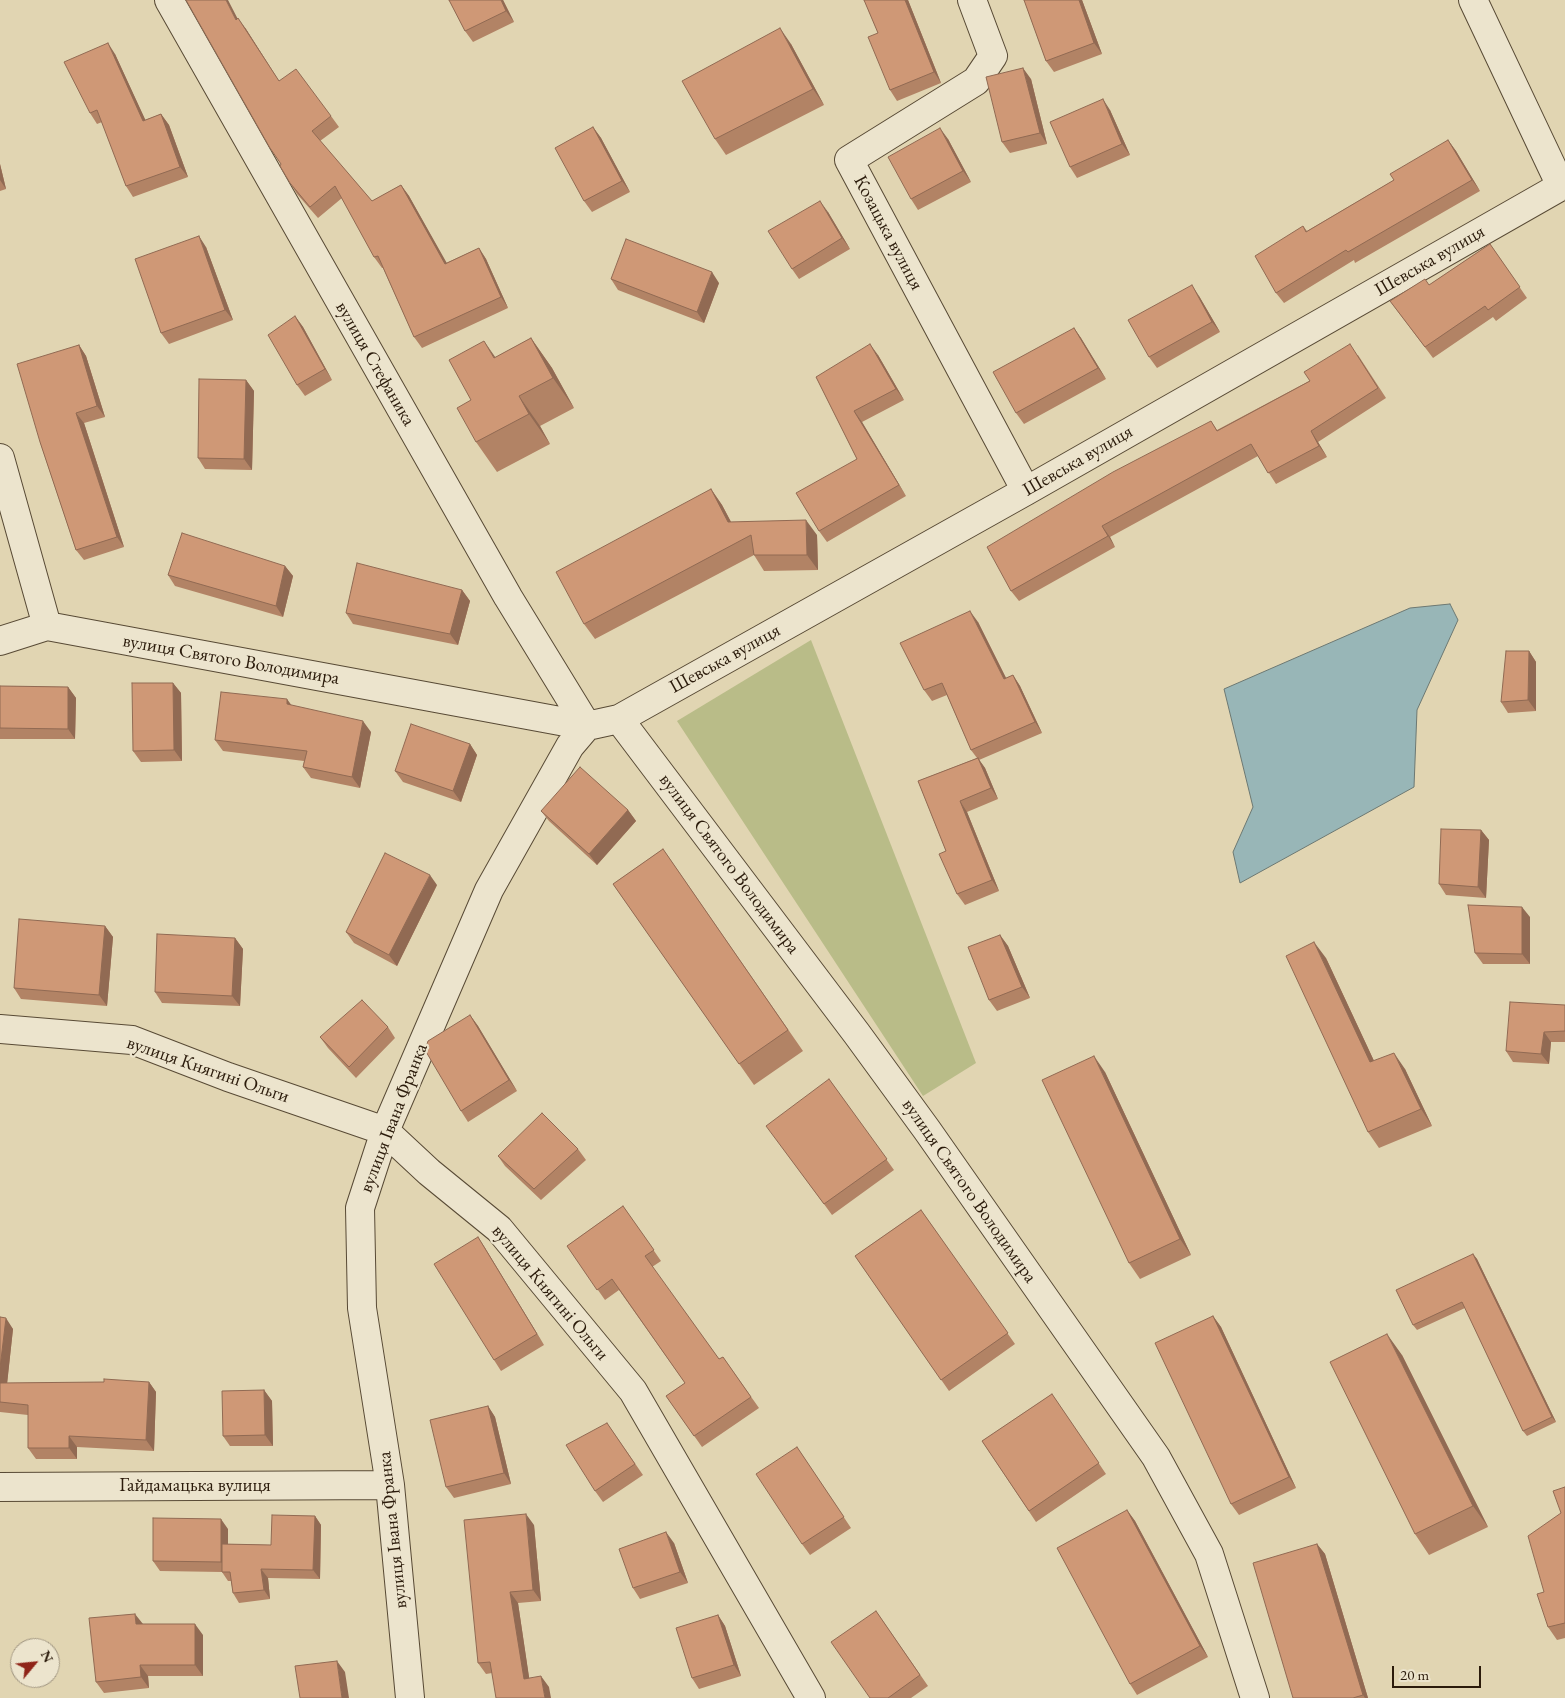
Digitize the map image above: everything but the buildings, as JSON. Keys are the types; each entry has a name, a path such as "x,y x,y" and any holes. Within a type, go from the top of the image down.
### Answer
{"street":[{"name":"вулиця Стефаника","path":"169,0 508,598 586,726"},
{"name":"Козацька вулиця","path":"972,0 993,56 976,82 849,160 1026,491"},
{"path":"1473,0 1563,185"},
{"name":"Шевська вулиця","path":"586,726 619,719 1026,491 1563,185"},
{"path":"0,458 47,626 0,641"},
{"name":"вулиця Святого Володимира","path":"47,626 586,726"},
{"name":"вулиця Святого Володимира","path":"619,719 857,1034 927,1130 1156,1457 1209,1554 1255,1698"},
{"name":"вулиця Івана Франка","path":"410,1698 390,1486 362,1308 360,1208 385,1131 489,890 570,746 586,726"},
{"name":"вулиця Княгині Ольги","path":"0,1029 132,1040 385,1131 429,1172 499,1229 633,1391 811,1698"},
{"name":"Гайдамацька вулиця","path":"0,1487 390,1486"}],"green space":[{"path":"811,640 976,1063 923,1096 677,721"}],"water":[{"path":"1450,604 1458,620 1417,710 1414,787 1240,883 1233,852 1253,807 1224,689 1410,608"}]}
